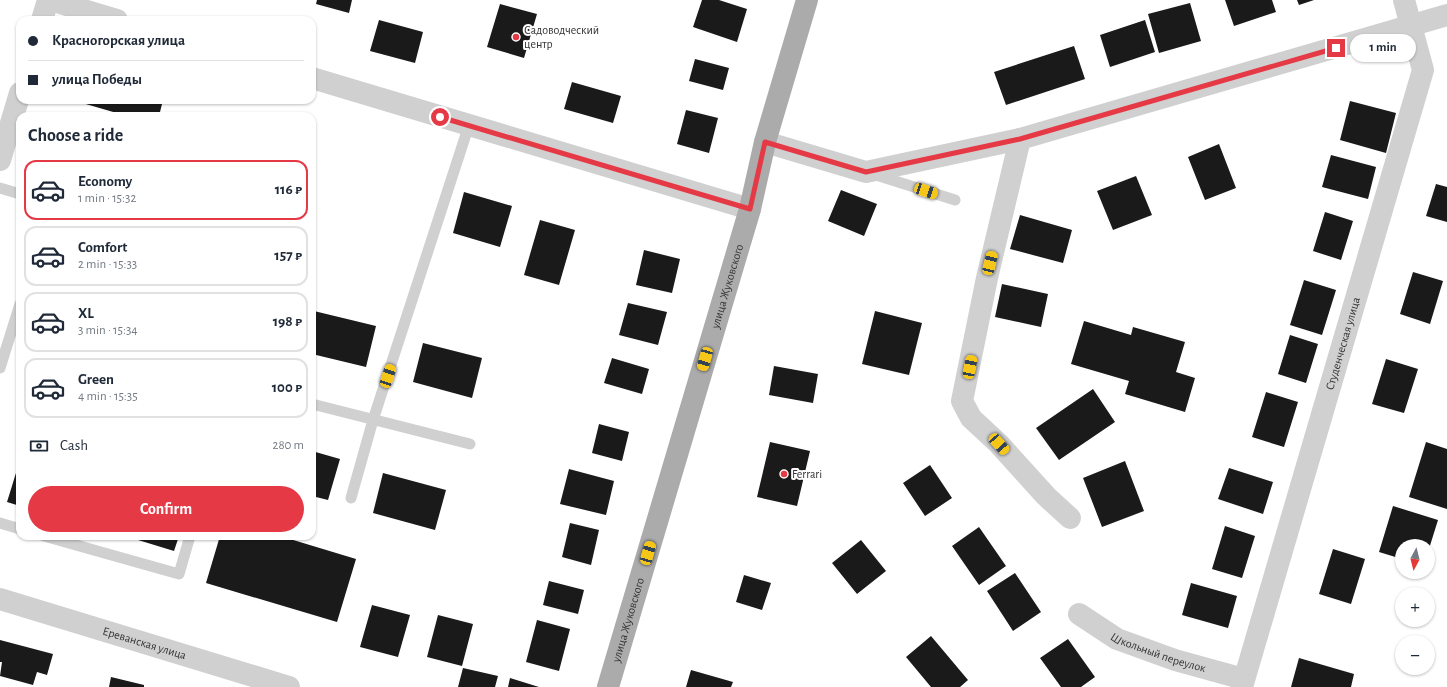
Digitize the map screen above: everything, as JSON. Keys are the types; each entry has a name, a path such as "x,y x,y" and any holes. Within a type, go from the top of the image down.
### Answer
{"main road":[{"name":"улица Жуковского","path":"608,687 750,209 765,142 807,0"}],"street":[{"path":"43,16 49,0 103,16"},
{"name":"Студенческая улица","path":"1243,683 1423,70 1404,0"},
{"path":"765,142 866,172 1020,139 1412,27 1447,15"},
{"path":"316,79 750,209"},
{"path":"0,160 17,104"},
{"path":"1020,139 987,278 962,401 971,418 999,444 1046,496 1070,518"},
{"name":"Ереванская улица","path":"0,599 290,687"},
{"name":"Школьный переулок","path":"1079,614 1117,639 1243,683"}],"lane":[{"path":"351,498 373,420 468,125"},
{"path":"866,172 955,200"},
{"path":"0,188 16,193"},
{"path":"0,368 16,317"},
{"path":"316,405 470,444"},
{"path":"0,523 16,528"},
{"path":"58,540 179,574 189,540"}],"building":[{"path":"317,0 352,0 349,13 316,4"},
{"path":"702,0 719,0 747,9 737,42 693,27"},
{"path":"1225,0 1272,0 1276,12 1234,26"},
{"path":"1297,0 1314,0 1299,5"},
{"path":"1190,3 1201,41 1159,53 1148,14"},
{"path":"500,4 537,14 524,58 487,47"},
{"path":"379,20 423,32 415,63 370,51"},
{"path":"1145,20 1155,52 1110,67 1100,35"},
{"path":"1074,46 1085,79 1006,105 994,72"},
{"path":"695,59 729,68 723,90 689,81"},
{"path":"572,82 621,96 613,123 564,109"},
{"path":"1350,101 1396,113 1386,153 1340,140"},
{"path":"86,104 162,104 160,112 113,112"},
{"path":"686,110 718,118 709,153 677,144"},
{"path":"1219,144 1236,188 1205,200 1188,157"},
{"path":"1331,155 1376,167 1368,199 1322,187"},
{"path":"1136,176 1152,215 1113,230 1097,191"},
{"path":"1436,184 1447,187 1447,222 1426,216"},
{"path":"841,190 877,204 864,236 828,221"},
{"path":"464,192 512,206 500,247 453,233"},
{"path":"1325,212 1353,221 1341,260 1313,251"},
{"path":"1020,215 1072,230 1063,263 1010,249"},
{"path":"540,220 575,230 559,285 524,275"},
{"path":"644,250 680,259 672,293 636,285"},
{"path":"1413,272 1443,281 1430,324 1400,314"},
{"path":"1304,280 1336,290 1322,335 1290,325"},
{"path":"1002,284 1048,294 1041,327 995,317"},
{"path":"628,303 667,312 658,345 619,335"},
{"path":"316,311 376,326 366,367 316,355"},
{"path":"875,311 922,323 909,375 862,364"},
{"path":"1084,321 1131,335 1133,327 1185,342 1176,372 1195,378 1185,412 1125,394 1129,381 1071,364"},
{"path":"1290,335 1318,344 1306,383 1278,374"},
{"path":"423,343 482,358 472,398 413,382"},
{"path":"612,358 649,369 642,394 604,383"},
{"path":"1386,359 1418,369 1404,413 1372,404"},
{"path":"774,366 818,374 813,403 769,395"},
{"path":"1093,389 1115,422 1059,460 1036,428"},
{"path":"1266,392 1298,402 1284,447 1252,437"},
{"path":"599,424 629,432 622,461 592,453"},
{"name":"Ferrari","path":"770,442 810,451 797,506 757,497"},
{"path":"1426,442 1447,449 1447,509 1409,497"},
{"path":"316,452 340,459 328,500 316,497"},
{"path":"1125,461 1144,511 1102,527 1083,478"},
{"path":"930,465 952,498 925,516 903,483"},
{"path":"1229,468 1273,482 1263,514 1218,499"},
{"path":"569,469 614,481 606,515 560,504"},
{"path":"16,473 16,505 7,502"},
{"path":"383,473 446,490 435,530 373,513"},
{"path":"1393,506 1438,520 1432,539 1395,539 1395,557 1379,552"},
{"path":"570,523 599,530 591,565 562,557"},
{"path":"1225,526 1255,536 1242,578 1212,569"},
{"path":"979,527 1006,566 979,585 952,546"},
{"path":"138,540 178,540 174,551"},
{"path":"219,540 293,540 356,559 337,622 206,583"},
{"path":"861,540 886,571 857,594 832,563"},
{"path":"1333,549 1365,559 1351,604 1319,594"},
{"path":"1015,573 1041,612 1013,631 987,591"},
{"path":"744,575 771,583 762,610 736,602"},
{"path":"549,581 584,590 578,614 543,605"},
{"path":"1191,583 1237,596 1228,628 1182,615"},
{"path":"372,605 410,615 398,657 360,647"},
{"path":"438,615 473,624 462,666 427,657"},
{"path":"537,620 570,629 559,671 526,662"},
{"path":"931,636 968,680 960,687 931,687 906,657"},
{"path":"1068,639 1095,677 1081,687 1061,687 1040,658"},
{"path":"0,640 53,654 47,675 37,672 33,685 0,676 2,662 0,662"},
{"path":"1299,658 1354,674 1351,687 1291,687"},
{"path":"463,668 498,676 495,687 458,687"},
{"path":"691,670 733,682 731,687 686,687"},
{"path":"111,677 144,685 144,687 109,687"},
{"path":"510,678 539,687 508,687"}],"place":[{"name":"Садоводческий центр","path":"516,37"},
{"name":"Ferrari","path":"784,474"}],"route":[{"path":"440,117 750,209 765,142 866,172 1020,139 1336,48"}]}
